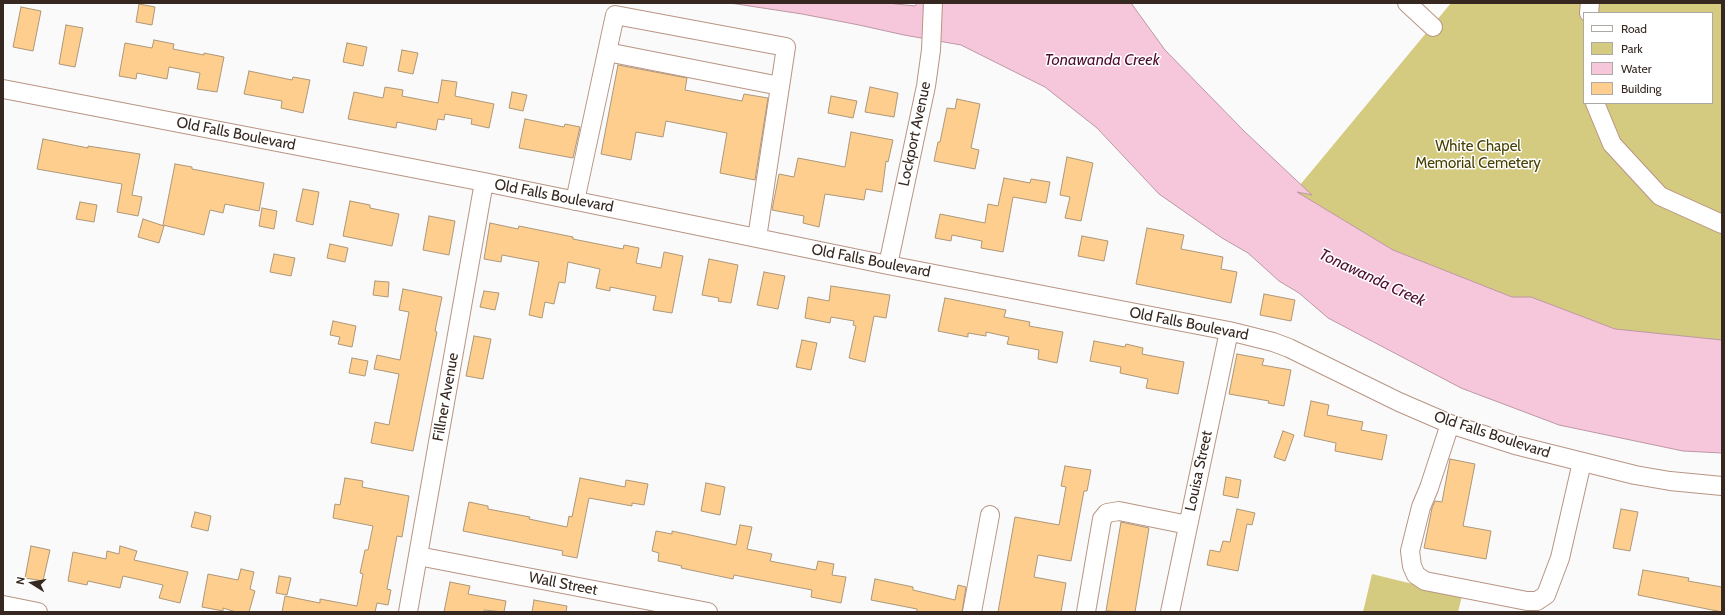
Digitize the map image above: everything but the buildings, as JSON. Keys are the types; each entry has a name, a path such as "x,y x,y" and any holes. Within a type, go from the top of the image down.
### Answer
{"street":[{"name":"Lockport Avenue","path":"888,265 926,86 931,50 933,3"},
{"path":"1407,3 1433,27"},
{"path":"575,201 615,15 786,47 757,238"},
{"path":"607,52 780,86"},
{"name":"Old Falls Boulevard","path":"3,89 484,182 888,265 1229,331 1273,342 1289,348 1399,402 1450,424 1515,445 1582,462 1670,481 1722,486"},
{"path":"1595,104 1612,144 1660,196 1722,224"},
{"name":"Fillner Avenue","path":"408,612 484,182"},
{"name":"Louisa Street","path":"1170,612 1229,331"},
{"path":"1450,424 1429,488 1421,507 1410,551 1412,566 1416,575 1425,581 1527,601 1537,601 1546,595 1560,558 1582,462"},
{"path":"1086,612 1102,519 1107,513 1118,511 1188,525"},
{"path":"972,612 990,515"},
{"name":"Wall Street","path":"418,556 708,612"},
{"path":"3,605 38,612"}],"green space":[{"name":"White Chapel Memorial Cemetery","path":"1451,3 1722,3 1722,340 1615,329 1531,297 1512,297 1393,250 1295,191"},
{"path":"1372,574 1462,596 1458,612 1363,612"}],"water":[{"name":"Tonawanda Creek","path":"730,3 887,3 915,6 917,3 1131,3 1165,50 1244,131 1312,195 1297,192 1393,250 1512,297 1531,297 1615,329 1722,340 1722,453 1683,451 1559,425 1461,388 1328,318 1299,293 1279,281 1248,253 1222,238 1159,194 1097,128 1045,87 961,45 802,14"}]}
